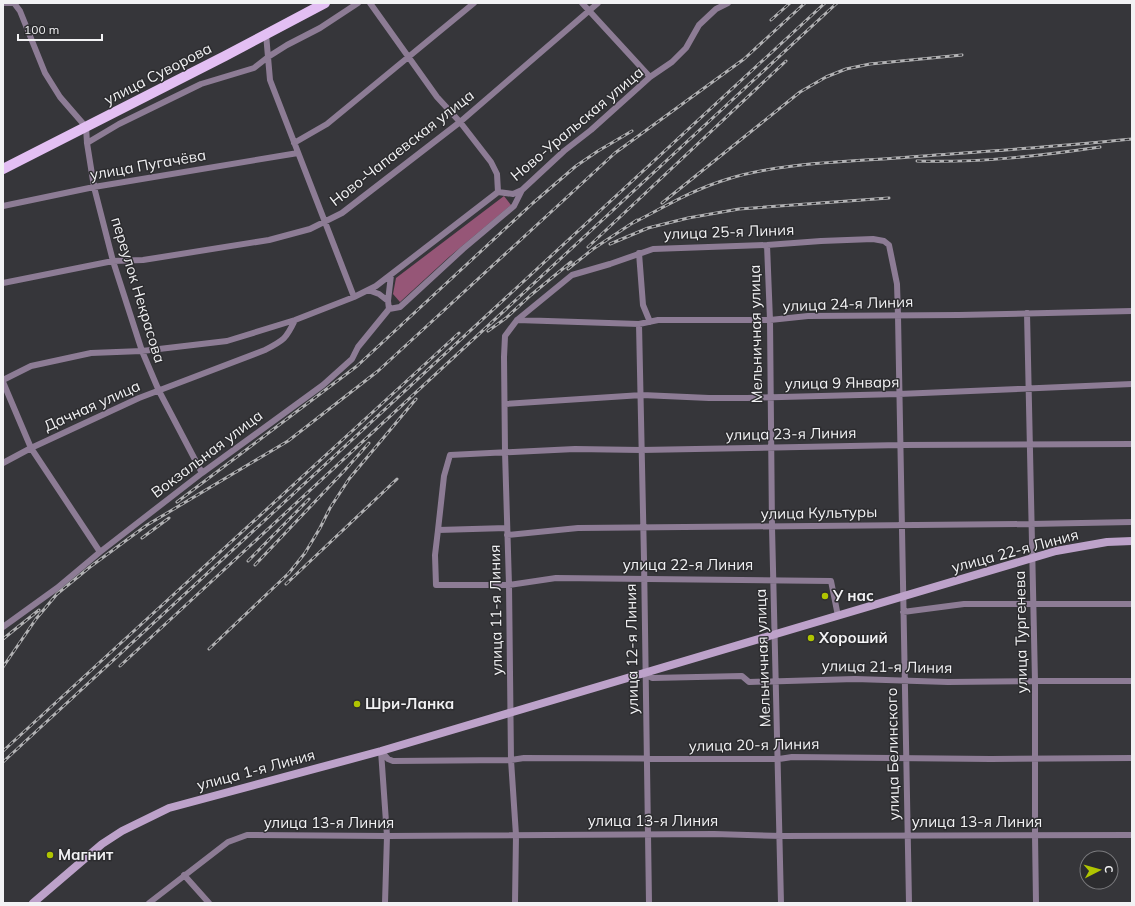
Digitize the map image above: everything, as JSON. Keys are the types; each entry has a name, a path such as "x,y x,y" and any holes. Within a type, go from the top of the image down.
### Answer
{"main road":[{"name":"улица Суворова","path":"3,169 325,3"},
{"name":"улица 22-я Линия","path":"776,635 1056,551 1100,543 1132,541"},
{"name":"улица 21-я Линия","path":"511,713 776,635"},
{"name":"улица 1-я Линия","path":"33,903 102,844 122,831 158,813 198,800 511,713"}],"street":[{"path":"3,3 14,4 20,11 45,74 60,97 86,127"},
{"path":"87,142 119,124 201,84 254,68 287,45 320,28 358,3"},
{"path":"370,3 437,97 460,122 491,162 497,174 498,192"},
{"path":"294,143 327,124 474,3"},
{"path":"582,3 650,78"},
{"name":"Ново-Чапаевская улица","path":"3,283 113,261 143,260 269,240 310,229 342,213 460,122 598,3"},
{"name":"Ново-Уральская улица","path":"3,381 31,366 91,352 142,352 227,341 295,320 354,297 376,286 498,192 513,194 522,190 564,151 591,130 650,78 672,62 686,48 699,25 716,9 728,3"},
{"path":"266,34 270,80 354,297"},
{"name":"переулок Некрасова","path":"86,127 94,187 113,261 142,352 159,391 202,473"},
{"name":"улица Пугачёва","path":"3,206 94,187 298,153"},
{"path":"391,275 388,301 389,309 400,307 463,249 514,206 522,190"},
{"name":"улица 25-я Линия","path":"517,320 572,275 610,264 653,248 767,245 873,239 884,241 889,245 897,284 898,316"},
{"name":"Мельничная улица","path":"767,245 770,320 772,527 776,635 781,903"},
{"path":"639,253 643,305 650,322"},
{"path":"368,290 379,294 388,301"},
{"name":"Вокзальная улица","path":"3,628 57,588 100,552 202,473 323,385 352,359 358,347 389,309"},
{"name":"улица 24-я Линия","path":"517,320 639,324 658,320 770,320 808,316 898,316 1132,311"},
{"name":"улица Тургенева","path":"1027,313 1034,603 1036,903"},
{"name":"улица Белинского","path":"898,316 902,597 909,903"},
{"name":"Дачная улица","path":"3,462 139,398 271,347 287,336 295,320"},
{"name":"улица 11-я Линия","path":"515,903 516,835 511,760 504,357 505,336 517,320"},
{"name":"улица 12-я Линия","path":"639,324 642,396 641,450 649,903"},
{"path":"3,381 31,448 100,552"},
{"name":"улица 9 Января","path":"505,404 642,396 709,398 900,394 1132,384"},
{"name":"улица 23-я Линия","path":"438,530 444,476 450,455 575,449 641,450 1029,443 1132,444"},
{"name":"улица Культуры","path":"438,530 507,532 578,528 1132,522"},
{"name":"улица 22-я Линия","path":"438,530 435,555 436,585 509,585 556,578 831,581 838,616"},
{"path":"903,612 964,604 1132,604"},
{"name":"улица 21-я Линия","path":"645,674 652,678 742,676 749,682 855,679 948,682 1132,681"},
{"path":"381,750 387,836 385,903"},
{"name":"улица 20-я Линия","path":"381,750 388,759 393,761 511,760 524,758 1132,758"},
{"name":"улица 13-я Линия","path":"149,903 228,842 247,835 1132,835"},
{"path":"185,874 209,903"}],"shaded area":[{"path":"504,196 511,205 449,257 400,302 393,294 396,278"}],"railway":[{"path":"771,20 790,3"},
{"path":"3,667 36,619 57,594 90,567 147,525 288,441 378,371 615,153 744,59 805,3"},
{"path":"3,762 825,3"},
{"path":"120,666 837,3"},
{"path":"662,203 800,92 826,77 846,69 870,64 962,55"},
{"path":"588,247 786,61"},
{"path":"177,502 357,366 533,203 576,166 632,131"},
{"path":"633,223 679,199 715,183 748,174 790,166 1132,139"},
{"path":"917,161 963,161 1008,158 1100,147"},
{"path":"610,244 648,228 688,218 739,209 889,198"},
{"path":"568,269 593,249 637,220"},
{"path":"488,331 506,318 571,262"},
{"path":"3,751 459,333"},
{"path":"209,649 289,573 305,553 330,508 349,479 416,399"},
{"path":"255,565 369,443"},
{"path":"286,584 397,479"},
{"path":"248,561 309,499"},
{"path":"142,538 169,518"},
{"path":"3,639 39,610"}],"place":[{"name":"У нас","path":"825,596"},
{"name":"Хороший","path":"811,638"},
{"name":"Шри-Ланка","path":"357,704"},
{"name":"Магнит","path":"50,855"}]}
